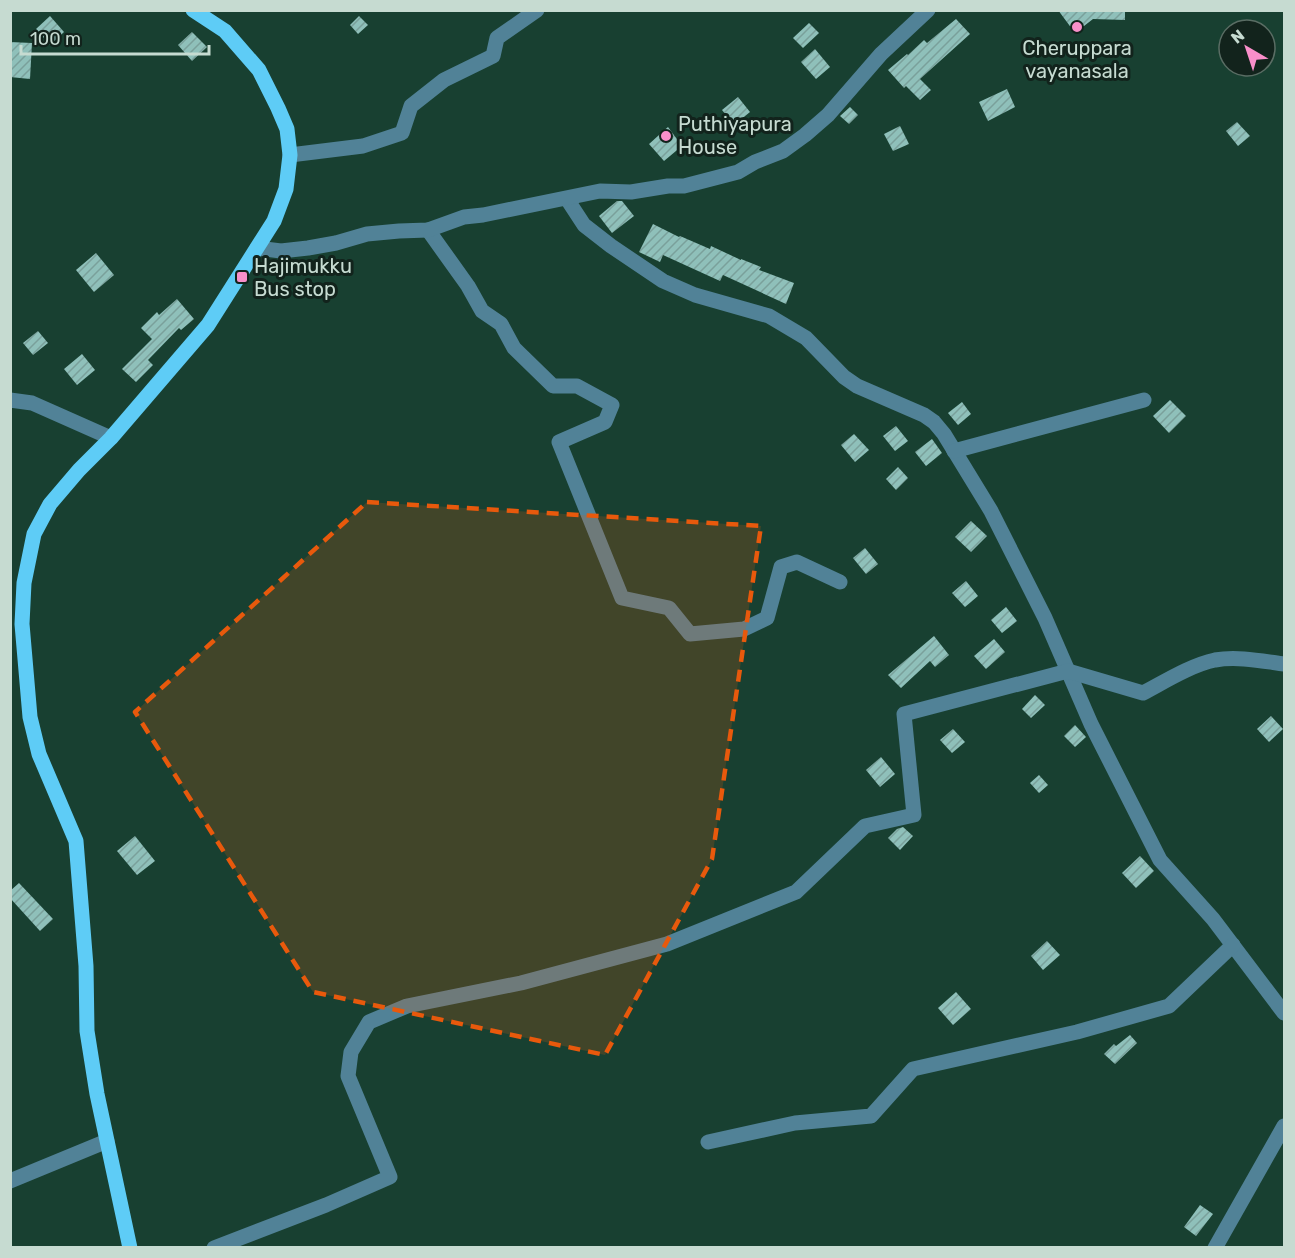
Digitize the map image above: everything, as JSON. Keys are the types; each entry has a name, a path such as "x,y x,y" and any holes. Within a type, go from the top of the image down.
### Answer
{"main road":[{"path":"130,1248 96,1094 87,1031 86,966 76,840 37,744 30,717 22,624 24,583 34,534 50,504 111,438 208,325 274,221 286,189 290,154 287,129 279,108 259,70 225,31 193,10"}],"street":[{"path":"290,154 363,146 402,133 411,106 444,80 493,56 497,38 537,10"},
{"path":"257,248 281,251 336,243 367,234 428,230 464,217 600,191 630,192 684,186 738,172 754,162 783,151 828,115 881,54 928,10"},
{"path":"567,199 584,225 611,246 663,280 695,295 769,316 806,338 844,377 857,386 924,415 934,422 991,511 1045,618 1091,724 1160,860 1213,919 1284,1013"},
{"path":"428,230 468,286 482,311 501,324 514,348 530,364 554,386 577,387 612,405 605,422 559,442 622,598 669,609 690,634 744,629 767,618 781,567 796,561 840,582"},
{"path":"10,400 32,403 111,438"},
{"path":"954,451 1144,400"},
{"path":"214,1248 326,1205 390,1177 348,1076 351,1052 369,1022 407,1006 521,983 667,944 796,892 865,826 914,815 904,714 1068,670 1143,693 1176,675 1215,660 1252,660 1284,664"},
{"path":"708,1142 795,1123 871,1116 913,1069 1077,1032 1169,1006 1233,945"},
{"path":"1215,1248 1284,1126"},
{"path":"10,1181 107,1141"}],"highlighted area":[{"path":"367,502 761,526 712,859 605,1055 313,992 135,712"}],"building":[{"name":"Cheruppara vayanasala","path":"1058,10 1125,10 1125,20 1093,19 1075,33"},
{"path":"50,16 64,32 50,45 36,29"},
{"path":"359,16 368,25 358,34 350,25"},
{"path":"956,19 970,34 920,79 931,90 920,100 906,86 904,88 888,70 924,40 927,43"},
{"path":"809,23 819,33 803,48 793,38"},
{"path":"192,32 207,47 192,61 178,45"},
{"path":"10,42 32,43 30,79 10,77"},
{"path":"815,49 830,67 816,79 801,62"},
{"path":"1007,89 1015,107 988,121 979,102"},
{"path":"738,97 750,112 734,125 722,110"},
{"path":"850,107 858,115 849,124 840,116"},
{"path":"1237,122 1250,136 1238,146 1226,131"},
{"path":"900,126 909,144 893,151 884,134"},
{"name":"Puthiyapura House","path":"668,127 682,146 664,161 649,144"},
{"path":"617,201 622,201 634,216 612,233 599,216"},
{"path":"653,224 710,249 711,246 761,267 759,270 794,283 786,304 723,275 720,281 663,255 660,262 639,252"},
{"path":"96,253 114,275 94,292 76,270"},
{"path":"177,299 194,319 181,330 179,328 148,360 153,365 136,382 122,369 152,339 141,328 157,312 159,315"},
{"path":"38,331 48,343 33,355 23,343"},
{"path":"82,354 95,370 77,385 64,369"},
{"path":"1170,400 1186,416 1169,433 1153,416"},
{"path":"962,402 971,414 958,425 948,413"},
{"path":"896,426 908,441 895,451 883,436"},
{"path":"854,434 869,450 855,462 841,445"},
{"path":"932,439 942,453 926,466 915,452"},
{"path":"898,467 908,478 896,490 886,479"},
{"path":"971,521 987,536 971,552 955,537"},
{"path":"865,548 878,564 866,574 853,558"},
{"path":"966,581 978,596 965,607 952,593"},
{"path":"1006,607 1017,621 1002,633 991,620"},
{"path":"934,636 949,655 935,667 930,661 901,688 888,675"},
{"path":"994,639 1005,652 986,669 974,656"},
{"path":"1035,695 1045,705 1031,718 1022,709"},
{"path":"1271,716 1283,729 1269,742 1257,729"},
{"path":"1075,725 1086,737 1075,747 1064,736"},
{"path":"953,729 965,742 952,753 940,740"},
{"path":"881,757 895,774 880,787 866,770"},
{"path":"1039,775 1048,785 1039,793 1030,783"},
{"path":"903,827 913,836 900,850 888,838 897,829"},
{"path":"135,836 155,861 137,875 117,851"},
{"path":"1140,856 1154,871 1136,888 1122,873"},
{"path":"19,883 53,919 40,931 10,898 10,891"},
{"path":"1047,941 1060,955 1043,970 1031,956"},
{"path":"956,992 971,1009 953,1025 938,1008"},
{"path":"1130,1035 1137,1043 1115,1064 1104,1054 1114,1044 1116,1046"},
{"path":"1200,1205 1213,1214 1196,1236 1184,1227"}],"place":[{"name":"Cheruppara vayanasala","path":"1077,27"},
{"name":"Puthiyapura House","path":"666,136"},
{"name":"Hajimukku Bus stop","path":"242,277"}]}
